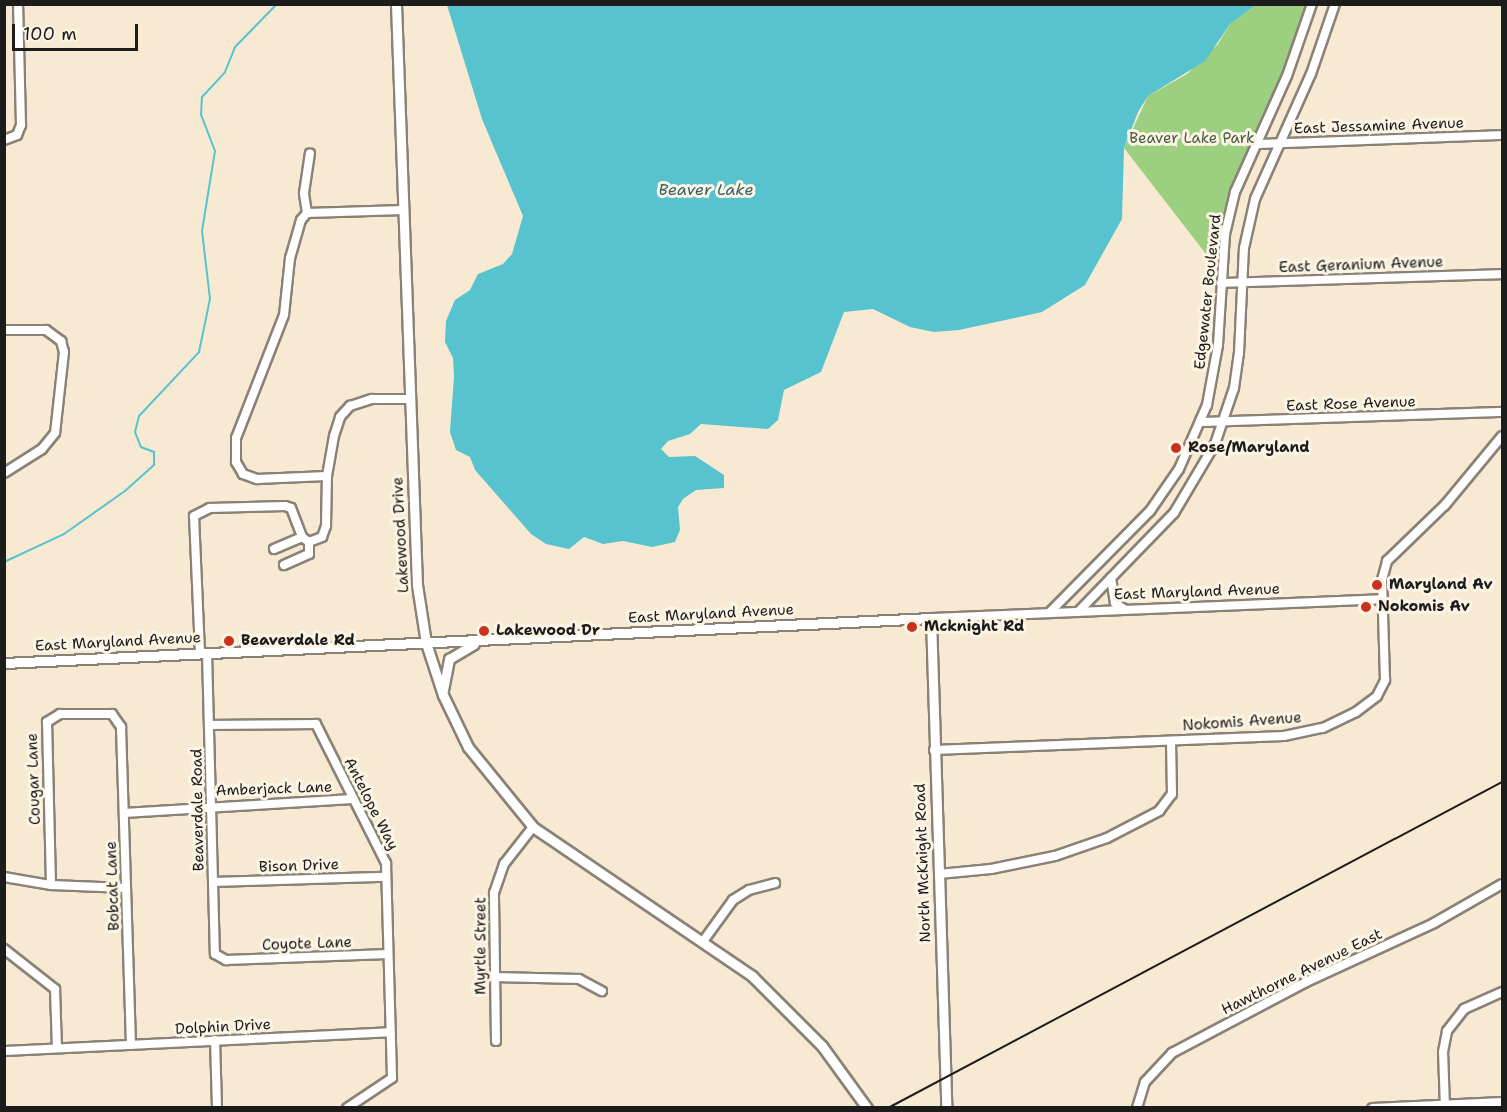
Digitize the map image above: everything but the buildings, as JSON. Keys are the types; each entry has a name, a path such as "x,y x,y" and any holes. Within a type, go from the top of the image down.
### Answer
{"street":[{"path":"4,140 16,135 21,125 18,4"},
{"name":"Lakewood Drive","path":"396,4 417,585 426,643 443,695 473,755 533,827 591,869 704,940 774,996 841,1070 867,1107"},
{"name":"Edgewater Boulevard","path":"1049,613 1150,512 1179,469 1200,422 1207,405 1218,345 1221,283 1234,192 1287,76 1312,4"},
{"name":"Edgewater Boulevard","path":"1078,612 1174,513 1197,479 1223,422 1239,353 1244,248 1255,199 1311,74 1335,4"},
{"name":"East Jessamine Avenue","path":"1257,144 1503,135"},
{"path":"307,213 304,193 310,153"},
{"path":"327,477 257,480 243,474 234,450 284,315 290,258 301,220 307,213 403,210"},
{"name":"East Geranium Avenue","path":"1221,283 1503,274"},
{"path":"4,330 46,330 61,341 64,352 56,434 42,449 4,473"},
{"path":"274,549 305,539 322,537 326,526 327,477 334,436 340,417 350,406 372,399 410,399"},
{"name":"East Rose Avenue","path":"1200,422 1503,412"},
{"name":"Nokomis Avenue","path":"934,750 1302,734 1356,712 1377,696 1385,680 1382,575 1387,561 1445,505 1503,436"},
{"name":"Beaverdale Road","path":"226,960 218,958 214,949 210,725 192,523 199,510 285,506 291,508 305,539"},
{"path":"284,565 309,554 305,539"},
{"path":"1111,578 1115,603 1126,610"},
{"name":"East Maryland Avenue","path":"4,663 931,618 1383,599"},
{"name":"North McKnight Road","path":"931,618 946,1107"},
{"path":"443,695 445,666 451,656 463,648 492,640"},
{"name":"Cougar Lane","path":"51,885 47,722 60,714 107,712 116,717 121,727"},
{"name":"Antelope Way","path":"210,725 316,724 386,863 392,1078 347,1107"},
{"name":"Bobcat Lane","path":"121,727 131,1045"},
{"path":"939,874 991,869 1054,856 1107,838 1159,811 1172,794 1171,741"},
{"name":"Amberjack Lane","path":"124,813 211,805 353,799"},
{"name":"Myrtle Street","path":"496,1041 494,893 504,864 533,827"},
{"name":"Bison Drive","path":"213,882 386,877"},
{"path":"4,878 51,885 126,888"},
{"path":"704,940 726,907 740,894 775,883"},
{"name":"Hawthorne Avenue East","path":"1137,1107 1145,1082 1172,1053 1306,982 1434,923 1503,884"},
{"path":"4,949 55,989 57,1048"},
{"name":"Coyote Lane","path":"226,960 388,954"},
{"path":"494,977 579,979 602,991"},
{"path":"1445,1106 1443,1052 1452,1023 1474,1003 1503,992"},
{"name":"Dolphin Drive","path":"4,1051 391,1032"},
{"path":"215,1040 218,1107"},
{"path":"1372,1107 1503,1102"}],"green space":[{"name":"Beaver Lake Park","path":"1256,5 1312,5 1287,76 1235,192 1216,267 1124,148 1148,96 1187,74 1218,44 1230,24"}],"water":[{"name":"Beaver Lake","path":"447,5 1256,5 1230,24 1205,61 1148,96 1138,112 1124,148 1122,219 1085,285 1042,312 959,330 934,332 910,327 873,309 844,312 821,372 784,390 778,420 768,429 701,424 690,434 668,441 661,449 669,457 695,456 724,475 724,488 696,490 683,499 678,507 680,530 675,542 652,547 623,541 603,544 584,537 569,549 546,544 531,534 475,470 470,457 456,450 450,432 454,376 453,358 445,342 446,321 455,300 470,290 478,274 503,264 512,254 523,216 482,119"}],"waterway":[{"path":"4,562 64,534 125,491 154,465 154,452 141,447 135,432 139,416 199,352 210,299 202,231 215,151 201,115 202,97 225,72 235,47 277,4"}],"railway":[{"path":"888,1108 1502,782"}],"place":[{"name":"Rose/Maryland","path":"1176,448"},
{"name":"Maryland Av","path":"1377,585"},
{"name":"Nokomis Av","path":"1366,607"},
{"name":"Mcknight Rd","path":"912,627"},
{"name":"Lakewood Dr","path":"484,631"},
{"name":"Beaverdale Rd","path":"229,641"}]}
